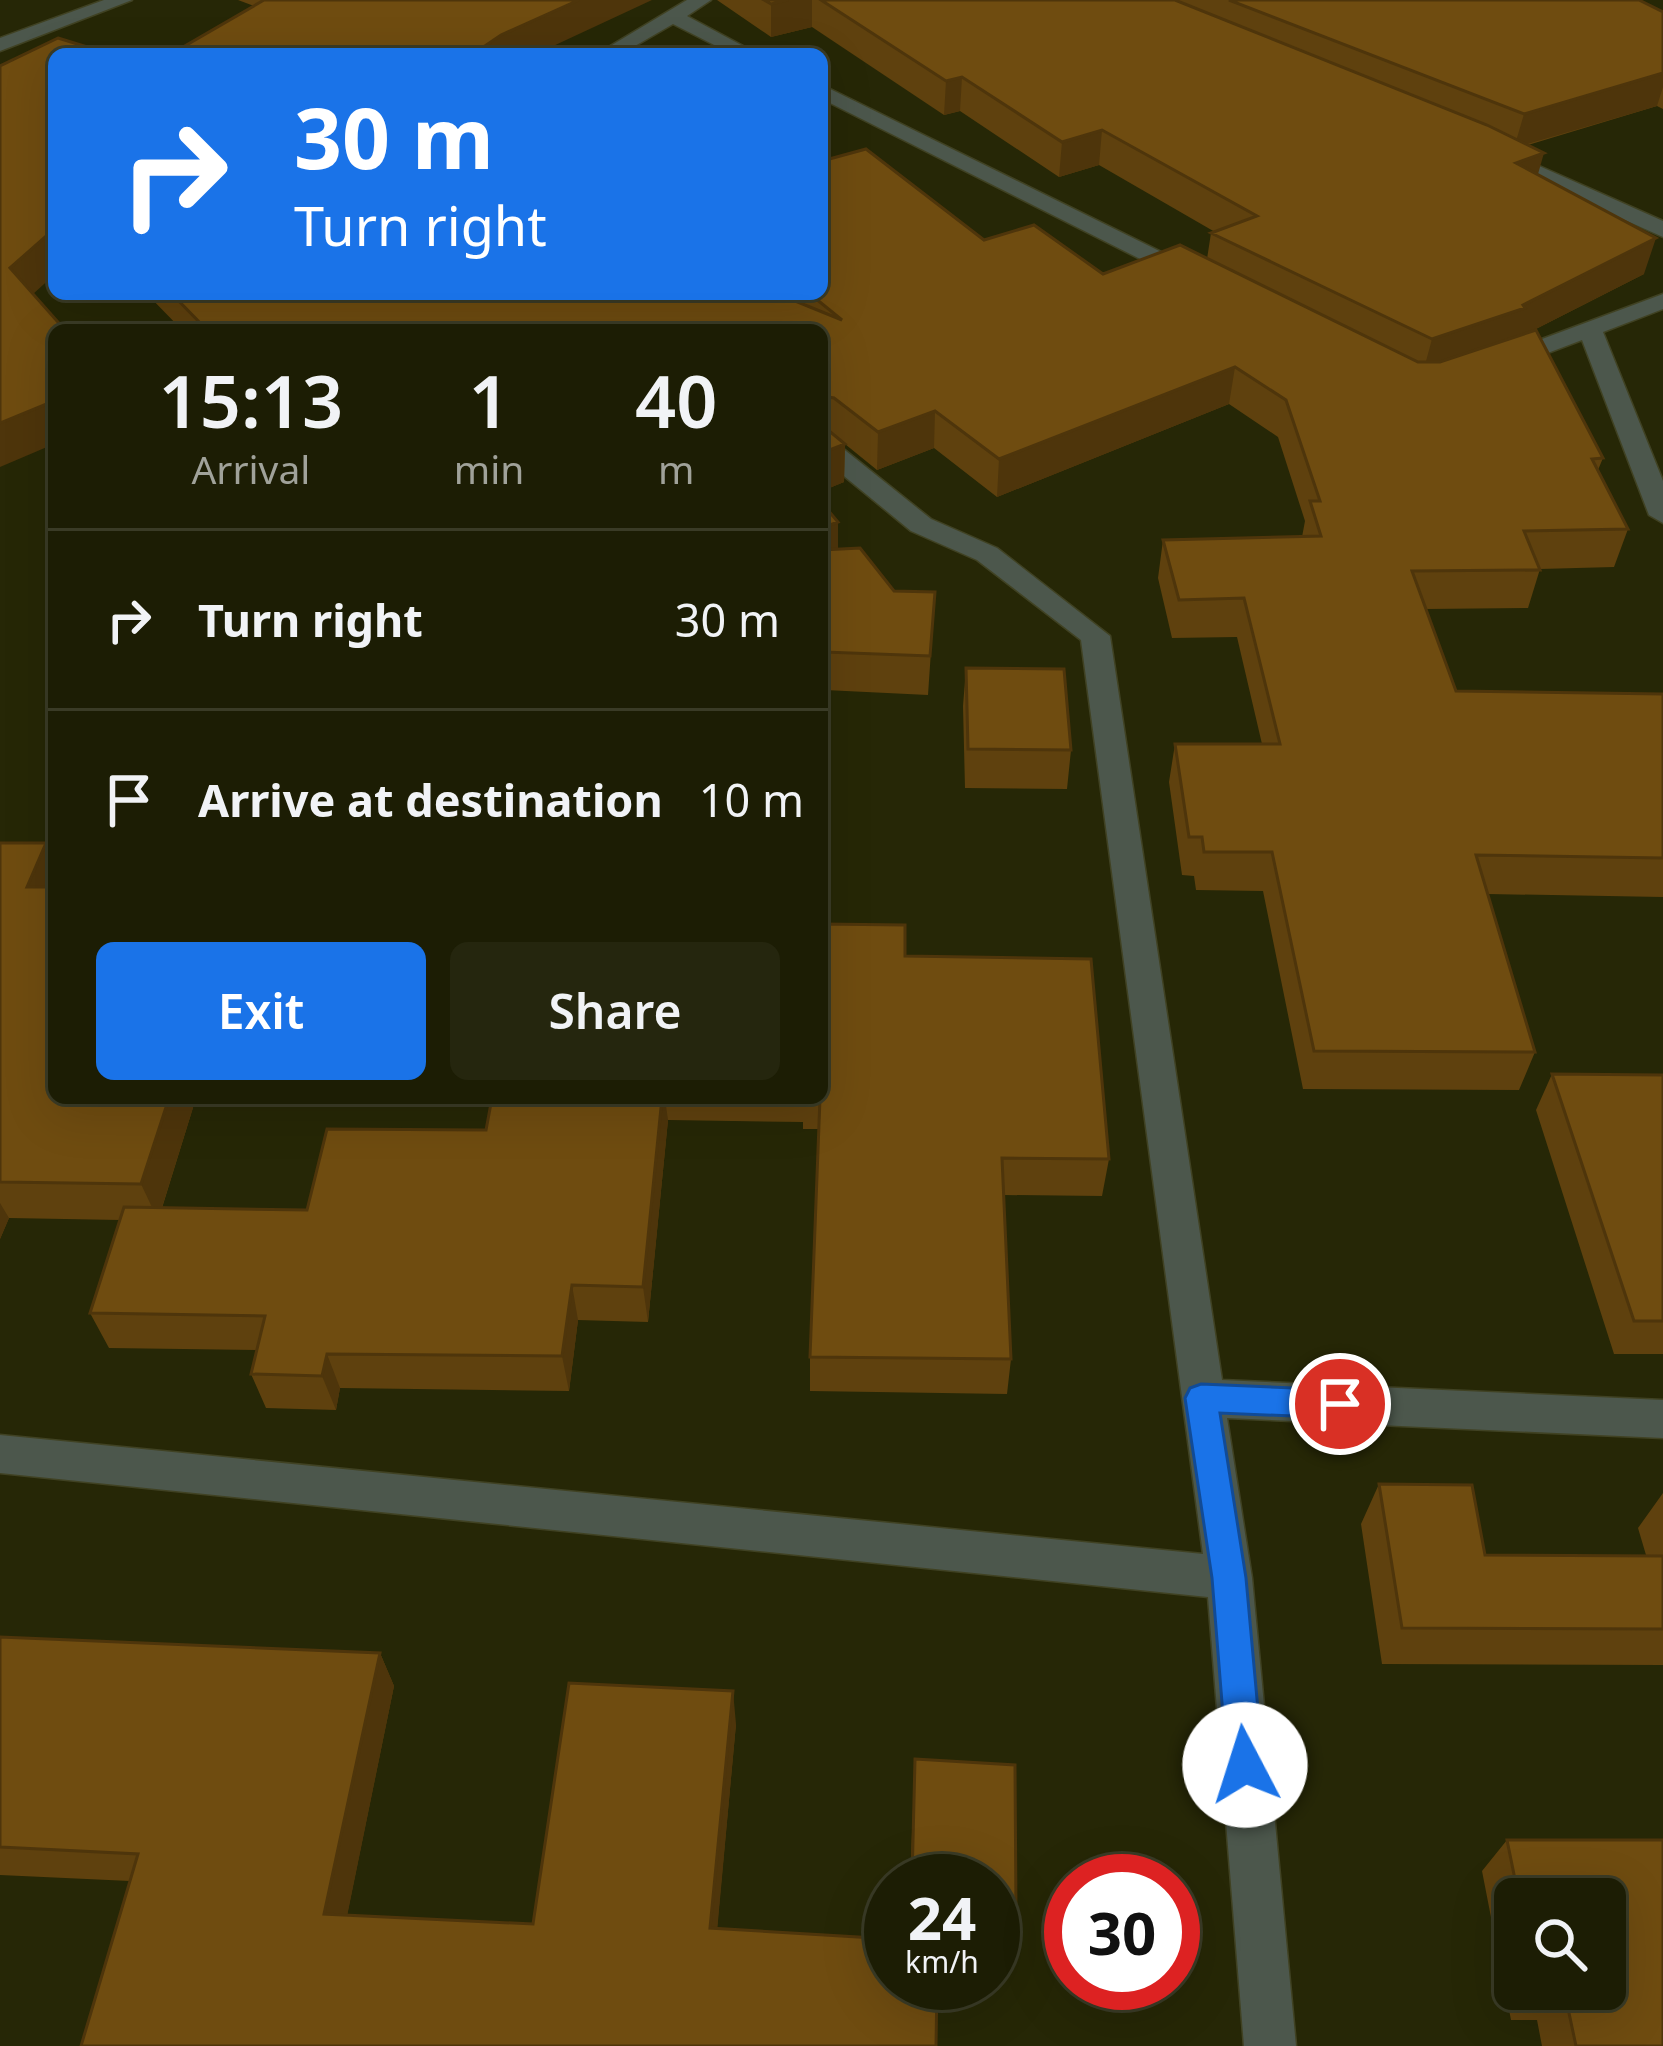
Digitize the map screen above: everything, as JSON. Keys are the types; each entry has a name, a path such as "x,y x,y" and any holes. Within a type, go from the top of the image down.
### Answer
{"street":[{"path":"0,45 122,0"},
{"path":"618,48 701,0"},
{"path":"674,16 736,48"},
{"path":"828,94 1206,284"},
{"path":"1479,146 1663,230"},
{"path":"1484,368 1591,332 1663,301"},
{"path":"1591,332 1663,515"},
{"path":"828,450 920,525 987,554 1096,635 1229,1578 1270,2046"},
{"path":"1201,1398 1663,1419"},
{"path":"0,1454 1229,1578"}],"building":[{"path":"264,0 579,0 482,48 181,48"},
{"path":"821,0 1175,0 1487,125 1544,153 1516,163 1656,238 1523,305 1525,308 1432,339 1211,233 1257,216 1102,130 1062,142 962,77 946,81"},
{"path":"1229,0 1639,0 1663,12 1663,73 1524,114"},
{"path":"58,38 90,48 48,48 48,234 10,268 60,324 48,324 48,403 0,423 0,66"},
{"path":"866,149 984,240 1034,225 1103,274 1180,245 1418,362 1440,362 1536,330 1603,458 1592,459 1628,529 1524,531 1540,570 1412,571 1456,691 1663,694 1663,858 1476,855 1535,1052 1314,1051 1272,852 1204,852 1202,837 1189,837 1175,744 1280,744 1244,598 1179,600 1163,540 1321,536 1310,501 1320,501 1286,400 1235,367 999,459 935,411 878,432 828,397 828,324 201,324 178,300 793,300 842,320 817,300 828,300 828,159"},
{"path":"828,430 845,444 828,451"},
{"path":"860,548 894,591 935,592 930,656 828,652 828,550"},
{"path":"966,668 1064,669 1071,750 968,749"},
{"path":"0,843 46,843 27,887 48,887 48,1104 167,1104 141,1184 0,1182"},
{"path":"828,924 905,925 905,956 1091,959 1109,1159 1002,1158 1011,1359 810,1357 820,1104 828,1104"},
{"path":"1552,1074 1663,1075 1663,1321 1634,1321"},
{"path":"491,1104 661,1104 643,1287 572,1285 562,1356 327,1354 322,1376 251,1374 265,1316 90,1313 124,1207 307,1210 327,1129 486,1130"},
{"path":"1379,1484 1472,1485 1485,1555 1663,1556 1663,1629 1402,1628"},
{"path":"0,1637 380,1653 324,1914 533,1924 569,1683 733,1691 710,1928 864,1937 864,2010 937,2010 936,2046 81,2046 138,1854 0,1847"},
{"path":"915,1759 1015,1765 1016,1854 913,1854"},
{"path":"1507,1840 1663,1840 1663,2046 1576,2046 1568,2010 1626,2010 1626,1878 1515,1878"}],"route":[{"path":"1245,1765 1229,1578 1201,1398 1340,1404"}]}
